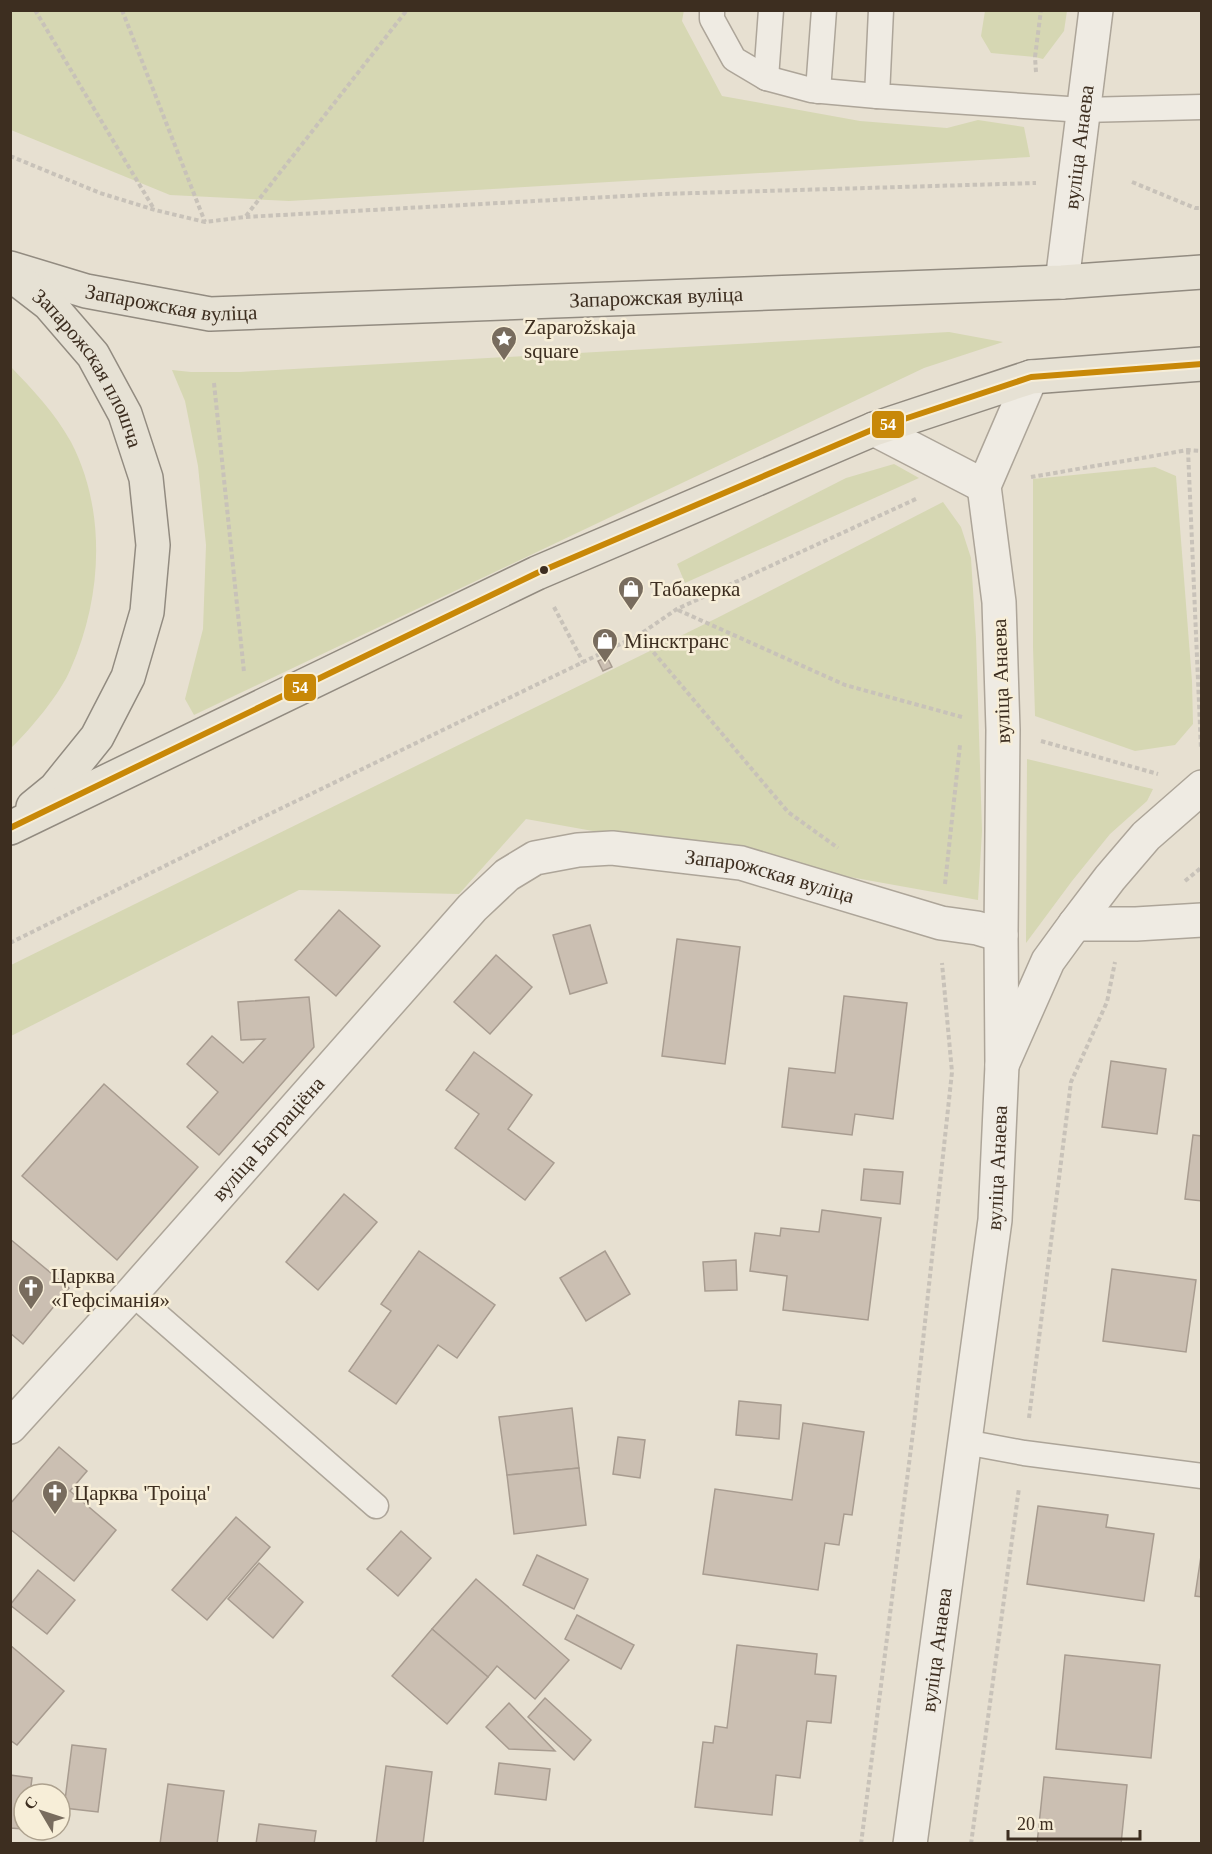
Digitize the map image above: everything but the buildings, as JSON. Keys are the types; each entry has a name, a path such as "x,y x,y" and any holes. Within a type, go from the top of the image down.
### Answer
{"main road":[{"name":"Запарожская вуліца","path":"10,268 86,291 210,314 1062,282 1202,272"},
{"name":"Запарожская плошча","path":"10,274 49,304 93,355 125,414 146,478 153,545 147,612 128,677 90,746 55,789 10,826"},
{"path":"10,826 537,573 874,429 1031,377 1202,364"}],"street":[{"name":"вуліца Анаева","path":"1062,282 1096,10"},
{"path":"874,429 984,486 1031,377"},
{"name":"вуліца Анаева","path":"910,1844 995,1220 1002,1065 1000,935 1003,730 999,602 984,486"},
{"path":"1002,1065 1048,961 1110,878 1146,836 1202,787"},
{"name":"Запарожская вуліца","path":"535,858 578,850 612,848 741,863 940,924 977,928 1000,935"},
{"name":"вуліца Баграціёна","path":"10,1427 132,1293 472,908 507,875 535,858"},
{"path":"1075,924 1136,924 1202,920"}],"lane":[{"path":"712,10 712,19 734,59 766,78 818,91 1083,110 1202,107"},
{"path":"766,78 771,10"},
{"path":"818,91 824,10"},
{"path":"877,96 881,10"},
{"path":"132,1293 376,1506"},
{"path":"965,1442 1024,1453 1202,1476"}],"path":[{"path":"35,10 155,210"},
{"path":"122,10 205,222"},
{"path":"245,217 407,10"},
{"path":"10,156 100,193 205,222 245,217 662,194 1042,183"},
{"path":"1132,182 1195,208 1202,208"},
{"path":"214,382 245,679"},
{"path":"984,486 1188,450 1202,451"},
{"path":"1188,450 1201,758"},
{"path":"10,943 255,821 639,635 677,609 924,495"},
{"path":"537,573 583,662"},
{"path":"677,609 845,685 1168,777"},
{"path":"639,635 788,812 845,854"},
{"path":"861,1844 914,1424 952,1072 940,924 961,740"},
{"path":"971,1844 1071,1082 1107,1002 1117,952 1136,924 1202,867"}],"green space":[{"path":"684,10 682,21 722,96 860,121 947,128 978,120 1024,127 1030,157 289,201 170,195 11,130 11,11"},
{"path":"985,10 1067,11 1064,31 1043,59 991,53 981,36"},
{"path":"949,332 1003,342 924,368 194,715 185,699 203,629 206,545 198,466 185,401 172,370 240,372"},
{"path":"11,367 51,412 71,442 83,469 91,497 96,555 89,613 71,668 60,689 44,711 11,748"},
{"path":"894,464 919,478 685,583 677,564 846,478"},
{"path":"1155,467 1176,476 1192,681 1193,724 1175,745 1135,751 1035,716 1033,479"},
{"path":"943,502 961,527 971,558 982,831 978,900 526,819 459,894 299,890 11,1036 11,965 717,618"},
{"path":"1027,759 1153,789 1147,801 1110,834 1026,943"}],"transit line":[{"name":"54","path":"10,828 537,573 874,429 1031,377 1202,364"}],"place":[{"name":"Zaparožskaja square","path":"504,362"},
{"name":"Табакерка","path":"631,612"},
{"name":"Мінсктранс","path":"605,664"},
{"name":"Царква «Гефсіманія»","path":"31,1311"},
{"name":"Царква 'Троіца'","path":"55,1516"}]}
